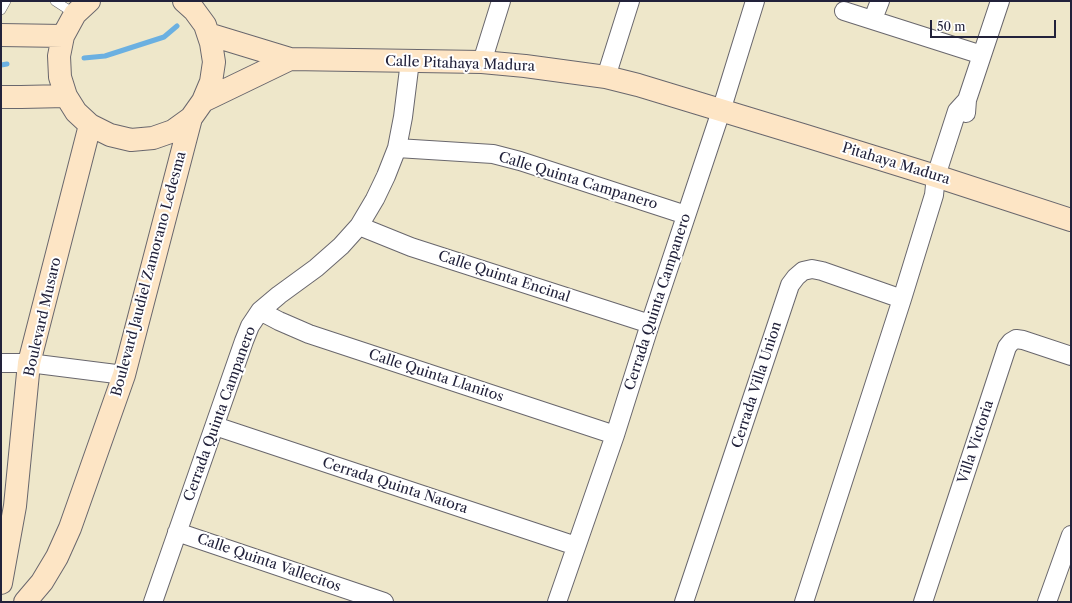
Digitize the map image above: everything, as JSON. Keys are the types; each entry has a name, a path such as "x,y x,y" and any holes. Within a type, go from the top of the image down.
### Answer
{"street":[{"name":"Boulevard Jaudiel Zamorano Ledesma","path":"25,602 42,582 57,557 70,528 124,375 197,109 211,82 214,62 208,34 194,10 184,1"},
{"path":"482,62 501,1"},
{"path":"606,77 630,1"},
{"name":"Cerrada Quinta Campanero","path":"557,602 614,435 721,110 755,1"},
{"path":"873,19 880,1"},
{"path":"804,602 938,183 966,115 967,100 1000,1"},
{"name":"Calle Pitahaya Madura","path":"82,7 63,36 59,56 60,77 66,96 76,112 90,125 110,136 131,140 152,138 173,131 197,109 290,59"},
{"path":"844,11 982,55"},
{"name":"Calle Pitahaya Madura","path":"208,34 290,59 482,62 606,77 721,110"},
{"path":"1,35 63,36"},
{"name":"Cerrada Quinta Campanero","path":"153,602 250,326 260,311 316,268 341,246 359,226 375,199 397,148 403,117 410,62"},
{"path":"1,97 66,96"},
{"name":"Pitahaya Madura","path":"721,110 938,183 1071,220"},
{"name":"Boulevard Musaro","path":"1,583 15,506 29,363 90,125"},
{"name":"Calle Quinta Campanero","path":"397,148 493,154 520,161 686,215"},
{"name":"Calle Quinta Encinal","path":"359,226 411,247 650,324"},
{"name":"Cerrada Villa Union","path":"684,602 790,285 803,271 812,269 822,271 902,299"},
{"name":"Calle Quinta Llanitos","path":"260,311 309,334 614,435"},
{"name":"Villa Victoria","path":"923,602 1007,347 1016,340 1022,340 1071,356"},
{"path":"1,362 29,363 124,375"},
{"name":"Cerrada Quinta Natora","path":"215,426 576,546"},
{"name":"Calle Quinta Vallecitos","path":"177,532 384,602"},
{"path":"1047,602 1071,535"}],"lane":[{"path":"1,10 6,1"},
{"path":"55,1 82,7"}],"waterway":[{"path":"84,58 105,56 164,37 177,26"},
{"path":"1,65 7,64"}]}
